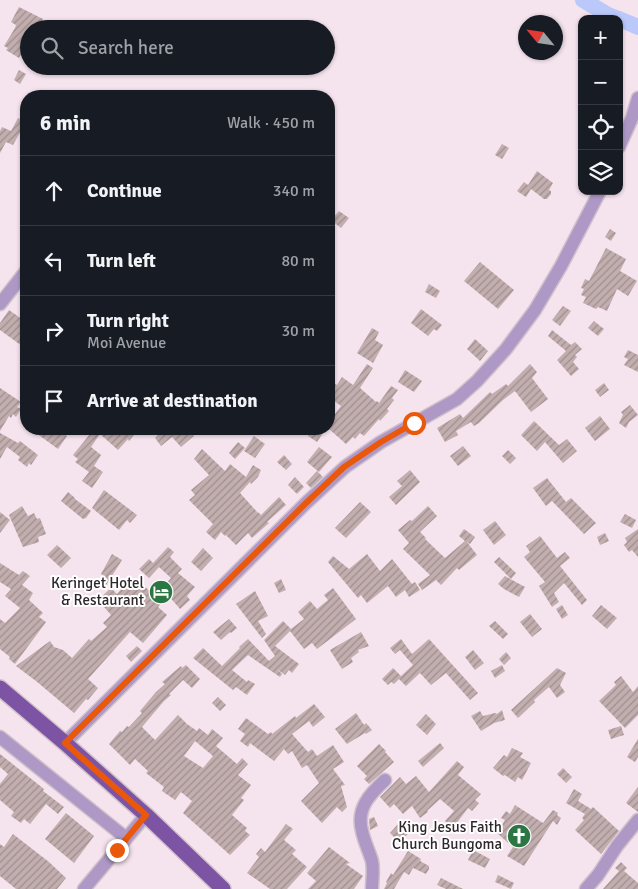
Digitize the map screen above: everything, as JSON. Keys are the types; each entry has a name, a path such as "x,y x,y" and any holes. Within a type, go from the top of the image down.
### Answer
{"main road":[{"path":"0,688 146,815 223,889"}],"street":[{"path":"623,137 632,118 638,98"},
{"path":"65,743 344,467 381,442 457,399 477,380 506,349 534,310 561,266 598,195"},
{"path":"0,304 20,279"},
{"path":"0,736 126,838"},
{"path":"372,889 373,863 361,830 361,818 363,805 369,795 385,780"},
{"path":"88,888 146,815"},
{"path":"586,889 638,820"}],"building":[{"path":"19,7 43,19 20,20 19,58 6,50 8,48 4,46 16,25 11,22"},
{"path":"19,70 20,75 25,75 20,84 14,80"},
{"path":"18,118 20,119 20,133 13,145 6,142 0,153 0,131 2,127 11,131"},
{"path":"502,144 509,148 502,159 495,155"},
{"path":"537,171 553,183 549,190 551,194 547,199 544,199 531,189 526,197 517,191 524,182 528,185"},
{"path":"339,211 349,218 341,228 335,223 335,216"},
{"path":"610,229 616,233 611,241 605,237"},
{"path":"606,248 626,259 620,271 637,281 628,296 617,289 607,311 598,307 596,309 583,303 586,297 581,295 584,289 581,288 585,279 589,281"},
{"path":"480,262 514,290 498,309 464,281"},
{"path":"429,284 440,291 436,298 425,292"},
{"path":"563,306 571,311 560,326 552,320"},
{"path":"421,309 442,325 437,331 434,329 428,336 411,323"},
{"path":"9,310 20,318 20,345 0,330 0,323"},
{"path":"594,321 604,329 598,336 588,328"},
{"path":"372,328 379,332 375,340 383,345 373,363 357,353"},
{"path":"552,330 571,345 575,342 582,349 575,355 577,357 573,362 579,369 571,376 557,360 566,351 548,336"},
{"path":"475,339 488,351 480,361 467,349"},
{"path":"628,350 638,355 638,372 624,365 628,359 624,357"},
{"path":"367,364 373,368 360,388 376,402 379,403 391,386 398,390 392,398 394,400 387,409 389,411 380,421 379,419 364,436 360,433 355,439 353,437 346,444 335,434 335,414 341,406 335,402 335,384 337,385 342,377 353,385"},
{"path":"530,364 537,372 532,378 548,399 531,412 515,391 479,423 474,426 471,422 456,431 458,435 445,442 437,428 460,414 463,418 490,392 492,394 506,384 508,386"},
{"path":"405,370 422,381 414,392 398,382"},
{"path":"604,383 609,390 600,397 595,390"},
{"path":"0,388 20,401 17,407 20,411 16,417 13,414 11,418 9,416 0,431"},
{"path":"630,405 638,415 629,422 626,428 619,423 623,415 621,412"},
{"path":"600,416 610,429 595,441 585,428"},
{"path":"534,421 559,445 567,439 577,451 563,463 545,442 537,451 521,435"},
{"path":"0,433 18,443 20,441 38,455 31,465 29,463 27,467 18,460 20,457 7,447 0,459"},
{"path":"39,435 66,435 67,436 58,449"},
{"path":"89,435 99,435 91,447 101,455 94,466 103,472 92,488 82,481 89,472 75,462 78,459 73,455"},
{"path":"101,435 134,435 118,450"},
{"path":"158,435 194,436 181,447 172,437 161,446 155,438"},
{"path":"309,435 322,435 317,442"},
{"path":"254,436 265,444 255,458 244,451"},
{"path":"238,442 245,448 235,459 229,453"},
{"path":"463,446 471,456 458,466 450,456"},
{"path":"319,447 332,457 319,472 307,462"},
{"path":"202,449 225,471 230,464 246,477 253,465 261,470 258,477 251,484 250,482 240,493 261,515 279,497 286,505 252,538 248,533 236,545 221,532 215,540 206,532 213,524 189,500 195,495 191,490 209,475 194,459"},
{"path":"508,450 516,458 510,464 502,456"},
{"path":"284,455 292,464 286,470 277,462"},
{"path":"410,470 420,482 396,505 389,497 402,486 397,481"},
{"path":"317,471 323,477 311,488 306,483"},
{"path":"295,477 304,487 297,494 288,485"},
{"path":"547,478 566,502 571,498 596,523 584,534 552,501 546,506 533,488"},
{"path":"104,490 137,515 130,523 127,520 119,530 92,508"},
{"path":"68,492 91,511 86,518 83,519 61,501"},
{"path":"360,502 371,512 346,538 335,528"},
{"path":"22,506 28,516 34,513 37,519 40,518 46,534 38,537 39,542 23,547 9,515"},
{"path":"428,506 437,516 420,532 425,539 445,558 465,541 459,536 464,529 475,537 470,544 467,542 477,555 459,570 457,568 441,585 436,580 422,590 418,584 430,575 403,549 409,543 398,530 410,520 412,521"},
{"path":"0,512 10,520 0,533"},
{"path":"625,514 636,520 632,528 620,522"},
{"path":"495,521 506,535 494,545 483,530"},
{"path":"638,529 638,557 632,550 629,552 624,545 627,542 625,538"},
{"path":"605,533 609,541 600,545 597,537"},
{"path":"540,536 557,558 565,552 570,558 560,566 587,600 582,605 564,583 554,593 559,602 552,607 539,586 545,582 524,557 530,552 526,546"},
{"path":"57,545 71,558 61,568 47,555"},
{"path":"168,547 174,552 170,557 182,569 178,573 195,587 187,596 190,600 180,609 168,595 158,607 167,615 143,643 130,632 88,679 98,688 74,713 16,666 50,641 54,647 63,650 72,658 89,639 91,641 107,627 103,623 111,615 98,600 111,588 117,594 129,580 137,587 141,583 155,596 171,578 159,567 149,578 139,569 149,559 153,563"},
{"path":"203,548 213,558 201,571 191,562"},
{"path":"112,554 122,560 103,590 97,584 104,576 101,574"},
{"path":"367,554 380,571 392,559 412,584 415,582 420,590 409,597 405,590 396,597 388,586 367,603 361,595 358,598 328,562 333,556 349,569"},
{"path":"499,557 516,573 511,579 494,562"},
{"path":"0,563 19,575 23,571 30,576 22,585 33,593 29,600 43,613 39,617 46,622 15,664 0,649 0,619 5,623 20,608 5,596 11,589 0,582"},
{"path":"505,576 525,587 519,597 498,584"},
{"path":"281,579 286,590 279,593 274,583"},
{"path":"333,588 356,619 317,649 312,643 304,649 290,631 275,646 299,664 292,673 289,670 285,675 277,669 282,674 280,677 248,655 232,670 247,682 248,680 255,684 247,695 236,687 233,690 193,658 203,648 222,666 248,639 269,661 275,656 264,640 283,621 291,629 304,619 298,612 310,601 317,609 328,600 324,595"},
{"path":"255,591 268,616 258,621 266,634 262,638 236,604"},
{"path":"562,605 568,615 562,619 556,609"},
{"path":"601,605 617,618 607,629 592,616"},
{"path":"530,614 542,629 532,637 520,622"},
{"path":"229,619 237,628 221,640 213,632"},
{"path":"495,621 508,634 503,639 489,626"},
{"path":"361,632 369,646 358,650 359,652 351,658 353,662 342,669 330,650"},
{"path":"401,639 412,654 429,639 478,693 470,700 446,673 431,685 420,673 406,686 399,679 394,684 391,682 388,685 382,679 393,668 401,676 413,665 400,650 395,654 390,648"},
{"path":"137,646 142,651 131,662 126,656"},
{"path":"473,650 484,663 475,670 465,657"},
{"path":"506,652 511,658 504,665 499,659"},
{"path":"186,665 200,679 192,688 183,680 142,727 155,740 178,715 197,731 199,728 208,735 212,729 223,738 216,746 237,764 242,758 248,764 238,775 251,785 241,798 244,800 232,815 247,828 245,831 250,835 230,855 183,813 192,801 181,792 175,800 162,791 164,787 146,773 148,771 135,759 130,765 109,744 120,731 122,732 127,726 129,727 142,713 140,711 165,684 162,682 181,666 182,668","holes":["195,741 213,756 203,768 184,756"]},
{"path":"502,665 505,671 495,678 491,671"},
{"path":"557,668 566,673 560,685 565,692 557,698 549,687 518,718 511,710"},
{"path":"621,676 633,692 638,686 638,715 625,728 599,701 616,685 614,682"},
{"path":"218,697 226,705 220,711 212,703"},
{"path":"314,704 325,717 313,727 309,721 292,734 308,752 312,749 317,756 333,745 344,762 333,769 345,785 341,786 347,807 342,812 337,807 322,823 301,801 319,783 307,765 302,768 292,751 288,754 284,749 274,761 250,743 248,747 240,741 245,734 238,729 246,718 268,734 271,732 272,734"},
{"path":"502,710 505,720 494,723 481,731 471,716 480,711 483,716 497,714"},
{"path":"356,713 364,725 366,723 372,730 347,744 335,729"},
{"path":"426,714 436,724 427,735 416,725"},
{"path":"621,726 624,735 611,739 608,730"},
{"path":"638,739 638,757 635,762 627,757"},
{"path":"440,743 444,748 423,767 418,761"},
{"path":"379,744 394,762 369,784 364,779 367,776 357,766"},
{"path":"512,748 523,753 520,757 531,763 522,780 518,777 515,782 493,768 504,755 507,757"},
{"path":"0,754 64,807 58,814 46,804 30,824 24,819 21,823 11,816 14,812 0,800 0,784 8,774 0,767"},
{"path":"457,761 464,767 458,775 481,794 475,800 479,803 472,811 468,808 453,828 445,821 454,811 440,799 420,818 412,806 403,814 394,804 390,808 380,797 400,777 406,784 416,776 429,792"},
{"path":"563,768 572,777 566,783 557,774"},
{"path":"638,787 638,812 626,803"},
{"path":"574,789 582,794 578,801 591,809 593,807 619,831 601,854 575,830 584,820 582,818 585,814 566,803"},
{"name":"King Jesus Faith Church Bungoma","path":"515,805 543,823 553,810 561,818 557,825 553,821 524,866 507,856 513,847 497,833 505,820 501,818 506,811 510,814"},
{"path":"66,813 94,836 74,863 45,839"},
{"path":"374,817 378,826 370,830 369,819"},
{"path":"286,824 293,829 284,840 296,850 292,854 307,867 287,889 270,889 247,873 259,857 256,854 261,848 265,852"},
{"path":"398,824 408,834 399,842 390,833"},
{"path":"13,834 66,878 57,889 16,889 0,876 0,844 4,847"},
{"path":"329,847 350,863 346,864 363,876 354,889 308,889 316,881 307,873"},
{"path":"473,850 490,859 485,868 468,860"},
{"path":"408,851 429,866 426,874 413,868 409,875 404,872 394,889 384,889 391,873 393,875"},
{"path":"621,862 627,868 624,871 638,883 638,889 603,889 619,871 615,868"},
{"path":"498,875 514,883 511,889 495,882"},
{"path":"441,878 463,889 446,889 437,885"}],"waterway":[{"path":"583,0 608,15"},
{"path":"623,21 638,27"}],"place":[{"name":"Keringet Hotel & Restaurant","path":"161,592"},
{"name":"King Jesus Faith Church Bungoma","path":"519,836"}],"route":[{"path":"117,850 146,815 65,743 344,467 414,423"}]}
